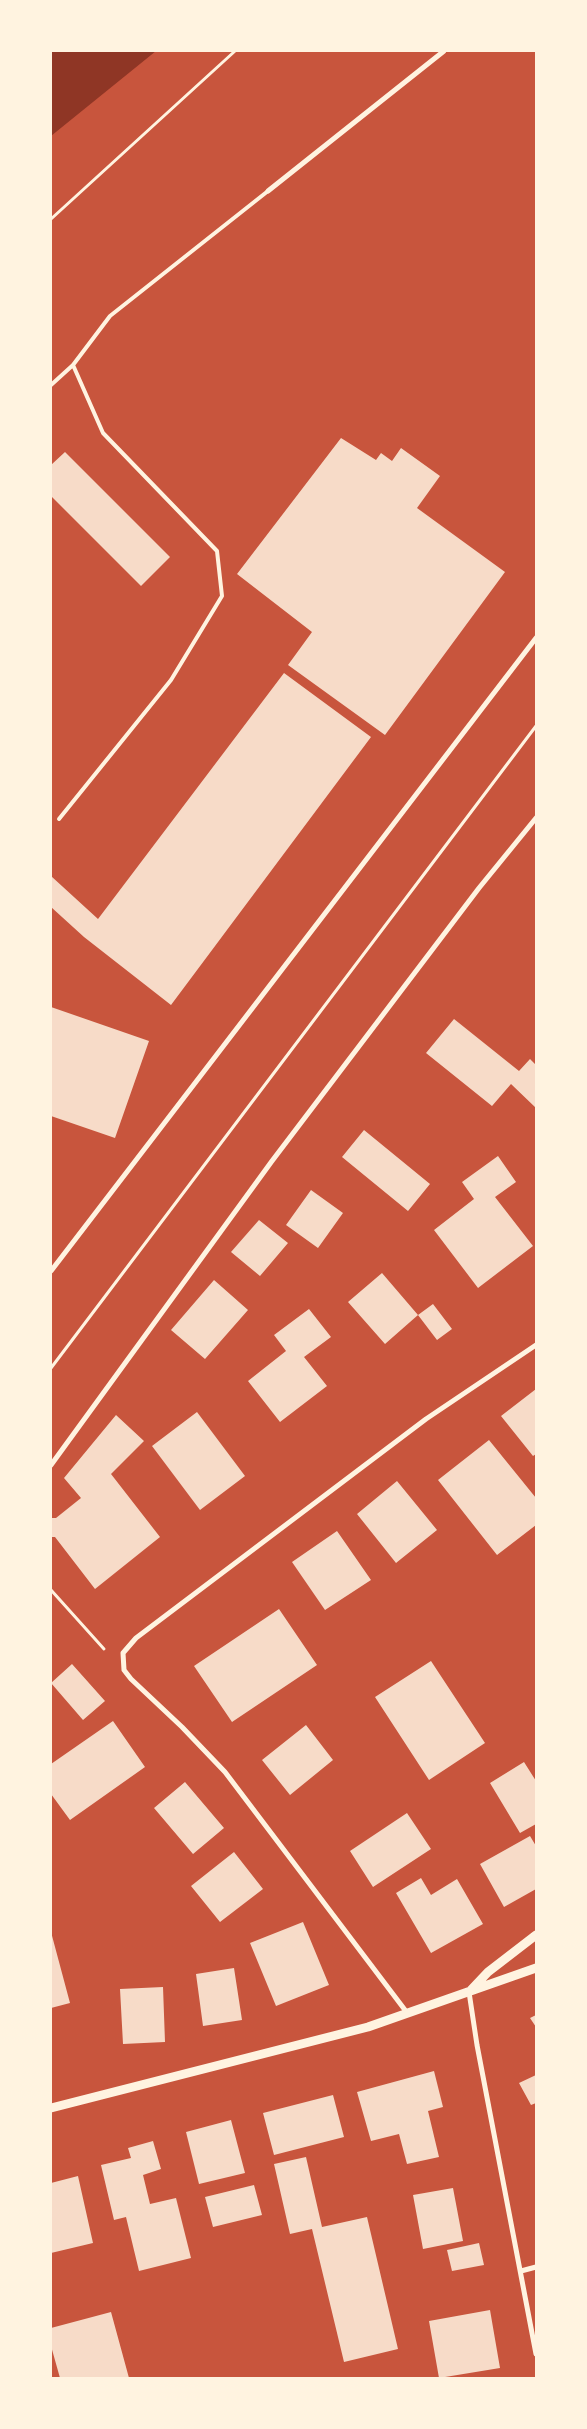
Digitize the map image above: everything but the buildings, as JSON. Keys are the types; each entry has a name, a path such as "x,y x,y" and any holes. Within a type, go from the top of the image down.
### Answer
{"street":[{"path":"268,191 444,51"},
{"path":"51,1271 536,638"},
{"path":"51,1465 272,1160 480,888 536,818"},
{"path":"408,2014 224,1772 182,1727 131,1679 124,1670 123,1653 136,1638 426,1419 536,1345"},
{"path":"469,1992 488,1972 536,1935"},
{"path":"51,2108 326,2039 408,2014 536,1968"},
{"path":"469,1992 477,2045 536,2354"},
{"path":"521,2271 536,2268"}],"lane":[{"path":"51,385 73,365 110,316 268,191"},
{"path":"59,819 171,680 222,596 217,551 103,433 73,365"}],"path":[{"path":"51,219 234,51"},
{"path":"51,1368 536,726"},
{"path":"51,1590 101,1647 123,1663"}],"shaded area":[{"path":"51,51 156,51 51,136"}]}
